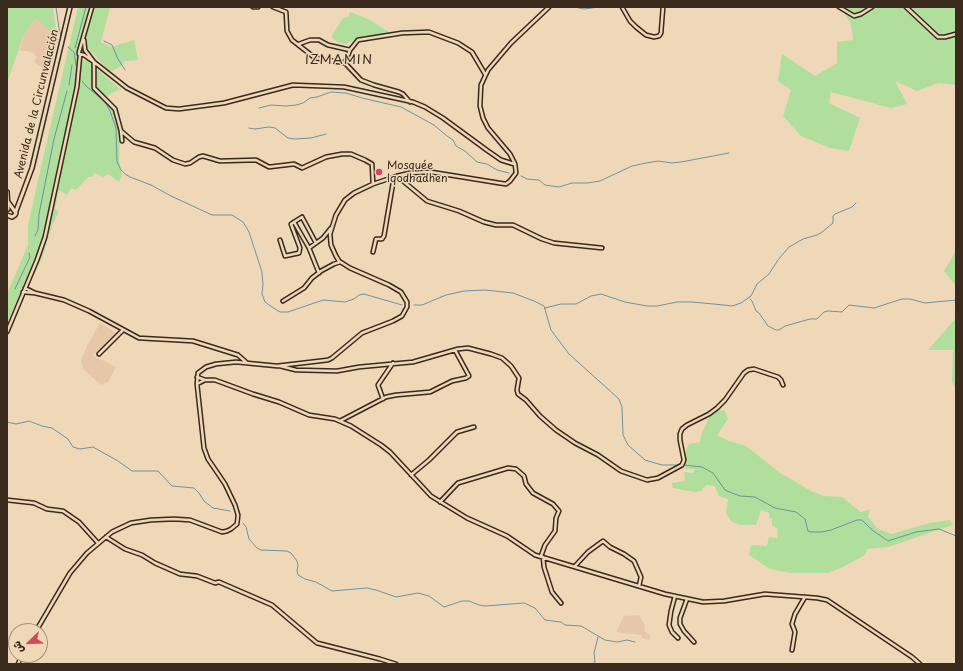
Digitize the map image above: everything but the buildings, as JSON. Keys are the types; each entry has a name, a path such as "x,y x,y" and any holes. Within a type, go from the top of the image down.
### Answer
{"main road":[{"name":"Avenida de la Circunvalación","path":"18,203 32,168 70,7"},
{"path":"7,192 10,209"},
{"path":"10,209 18,203"},
{"path":"8,220 15,215 18,203"},
{"path":"10,209 16,211"},
{"path":"7,215 12,217"}],"street":[{"path":"92,7 79,53 94,62 127,88 156,104 172,109 224,103 284,86 300,84 344,87 410,102 425,108 443,118 497,157 515,164"},
{"path":"253,7 258,7"},
{"path":"273,7 286,12 287,31 292,40 315,58 345,63 362,80 399,92 403,94 410,102"},
{"path":"277,366 332,358 362,333 393,321 402,316 405,312 406,302 401,292 350,268 341,262 336,256 331,245 330,234 336,215 345,200 354,193 373,184 417,171 506,184 514,178 516,173 515,164 510,154 488,128 483,118 480,106 480,85 485,74 522,31 549,7"},
{"path":"622,7 630,21 636,27 646,35 654,37 659,36 661,33 663,7"},
{"path":"839,7 854,16 861,14 872,7"},
{"path":"906,7 938,37 956,34"},
{"path":"345,63 350,50 358,40 402,33 429,32 458,43 472,52 485,74"},
{"path":"7,332 45,237 82,55 85,51 85,34"},
{"path":"299,44 310,40 319,40 328,45 350,50"},
{"path":"80,50 82,48 94,62 94,88 115,109 122,141"},
{"path":"121,131 134,142 155,148 173,160 185,164 190,163 199,156 203,156 220,161 256,160 269,167 296,164 302,168 326,157 351,154 372,164 373,184"},
{"path":"396,176 427,201 459,211 484,222 496,225 513,225 554,243 602,248"},
{"path":"372,252 376,239 383,238 396,176"},
{"path":"280,240 285,256 299,253 300,248 291,225 302,217 316,243"},
{"path":"294,222 309,248 319,273"},
{"path":"309,248 323,238 331,228"},
{"path":"283,301 304,288 319,273 334,264 341,262"},
{"path":"25,288 35,293"},
{"path":"23,292 35,293 64,300 139,338 193,341 238,355 248,364"},
{"path":"99,354 123,330"},
{"path":"41,623 70,573 98,543 112,532 139,521 151,520 190,520 222,532 231,530 237,524 238,515 235,505 206,454 197,377 201,369 211,364 230,362 324,372 394,363 414,362 455,350 468,348 474,349 495,355 507,362 518,376 518,394 526,400 540,416 568,438 598,455 621,471 647,480 658,478 683,465 684,460 680,440 682,429 717,408 725,400 746,371 754,369 780,378 783,385"},
{"path":"340,421 383,399 396,395 430,392 452,381 466,378 468,374 455,350"},
{"path":"383,399 378,385 394,363"},
{"path":"197,377 205,380 215,380 279,402 309,415 340,421 386,448 427,493 440,502 467,518 507,536 530,552 542,557 639,586 703,602 714,603 765,594 822,599 832,603 920,664"},
{"path":"197,384 205,380"},
{"path":"411,475 429,460 457,432 474,427"},
{"path":"440,502 458,483 508,468 516,469 524,476 526,484 533,493 553,504 559,511 556,518 555,532 545,546 542,557 552,592 561,603"},
{"path":"7,500 34,503 47,509 62,511 79,522 98,543"},
{"path":"106,537 125,549 142,555 155,563 180,574 197,576 215,583 219,582 272,605 317,643 380,658 396,664"},
{"path":"575,566 588,552 603,541 610,547 634,561 640,577 639,586"},
{"path":"675,596 669,625 672,632 678,638"},
{"path":"792,650 795,632 792,624 795,614 805,597"},
{"path":"688,599 680,618 680,624 694,642"}],"shaded area":[{"path":"37,16 58,38 49,76 43,68 34,62 37,56 34,55 35,53 19,50 24,36"},
{"path":"100,323 117,333 101,350 92,355 116,367 108,382 101,385 83,369 81,360"},
{"path":"639,615 645,626 644,631 650,635 650,640 642,638 641,635 616,632 624,616"}],"green space":[{"path":"7,7 53,7 57,38 36,18 23,37 7,83"},
{"path":"78,7 110,7 101,42 111,47 134,40 138,60 124,61 123,65 110,72 88,48 80,45 78,54 78,59 88,61 120,89 105,97 118,108 121,127 124,133 120,139 119,160 122,176 119,182 108,174 103,177 95,173 92,177 88,177 76,190 71,188 67,195 59,190 55,209 59,212 53,223 42,258 34,275 29,272 7,323 7,294 28,245 28,226"},
{"path":"841,7 956,7 956,85 938,83 917,91 895,81 907,104 891,108 831,92 829,103 860,118 849,151 830,148 801,136 783,116 791,90 778,81 782,54 815,76 837,63 837,42 853,40 851,25"},
{"path":"350,12 368,19 389,32 389,34 354,40 346,44 339,43 331,37 343,18 348,17"},
{"path":"956,251 956,286 944,271"},
{"path":"956,318 956,388 952,382 953,350 928,350"},
{"path":"716,409 725,411 728,419 717,435 729,441 746,446 780,473 811,491 824,496 842,497 861,512 870,509 868,517 878,529 892,534 929,523 950,520 953,525 888,547 867,549 865,555 828,573 791,573 770,569 749,555 751,545 767,546 769,537 777,538 778,529 772,525 772,518 770,518 769,513 761,510 756,525 741,525 732,522 728,517 726,512 728,499 719,496 715,486 706,485 701,491 694,492 673,488 672,483 685,481 684,472 693,473 695,469 686,469 683,458 689,444 700,442 708,419"}],"waterway":[{"path":"56,7 61,36"},
{"path":"75,48 86,7"},
{"path":"574,7 584,9 599,7"},
{"path":"624,7 632,21 648,34"},
{"path":"104,41 112,45 125,70"},
{"path":"68,47 74,52 76,65"},
{"path":"69,85 72,65"},
{"path":"82,81 105,102 110,111 116,128 117,162 125,174 212,215 232,215 243,222 249,232 262,272 262,294 265,302 272,307 280,312 288,312 323,300 345,302 364,294 402,305"},
{"path":"35,236 38,230 39,214 54,139 67,91"},
{"path":"259,108 271,105 296,105 303,103 310,98 331,92 346,93 401,107 434,125 453,140 456,146 465,151 477,162 487,164 497,170 509,173"},
{"path":"249,128 275,128 288,138 294,139 311,138 326,134"},
{"path":"521,176 527,179 539,180 545,185 559,187 572,183 600,181 632,166 646,163 658,161 672,163 681,162 729,153"},
{"path":"545,308 561,304 576,304 591,296 601,294 625,302 647,306 657,306 677,302 732,306 741,303 751,296 757,284 769,274 789,247 803,239 822,232 833,223 833,216 835,214 852,207 856,203"},
{"path":"15,289 30,257 29,253"},
{"path":"414,305 422,305 446,295 464,291 485,290 513,293 544,306 551,330 569,354 619,399 622,407 623,435 628,445 645,460 662,465 680,465"},
{"path":"750,299 756,311 768,326 776,330 810,319 817,319 824,312 842,312 849,305 874,308 902,299 910,299 925,303 956,300"},
{"path":"7,422 16,424 29,421 52,428 68,439 73,447 80,449 93,447 132,471 158,471 172,486 194,488 204,501 213,508 230,511"},
{"path":"684,465 702,467 713,473 725,490 732,493 740,496 755,497 775,508 796,512 805,519 808,531 811,532 831,530 857,520 862,520 872,530 888,541 916,532 939,529 956,536"},
{"path":"243,523 246,527 249,539 257,548 261,550 287,551 291,553 297,561 298,575 316,582 332,591 367,588 396,597 418,593 429,596 444,607 462,601 469,601 485,606 524,603 535,608 545,620 561,622 565,625 581,626 605,640 617,642 627,640 635,642"},
{"path":"593,664 595,662 594,653 598,637"}],"place":[{"name":"Mosquée Iqodhadhen","path":"379,172"}],"district":[{"name":"IZMAMIN","path":"339,60"}]}
